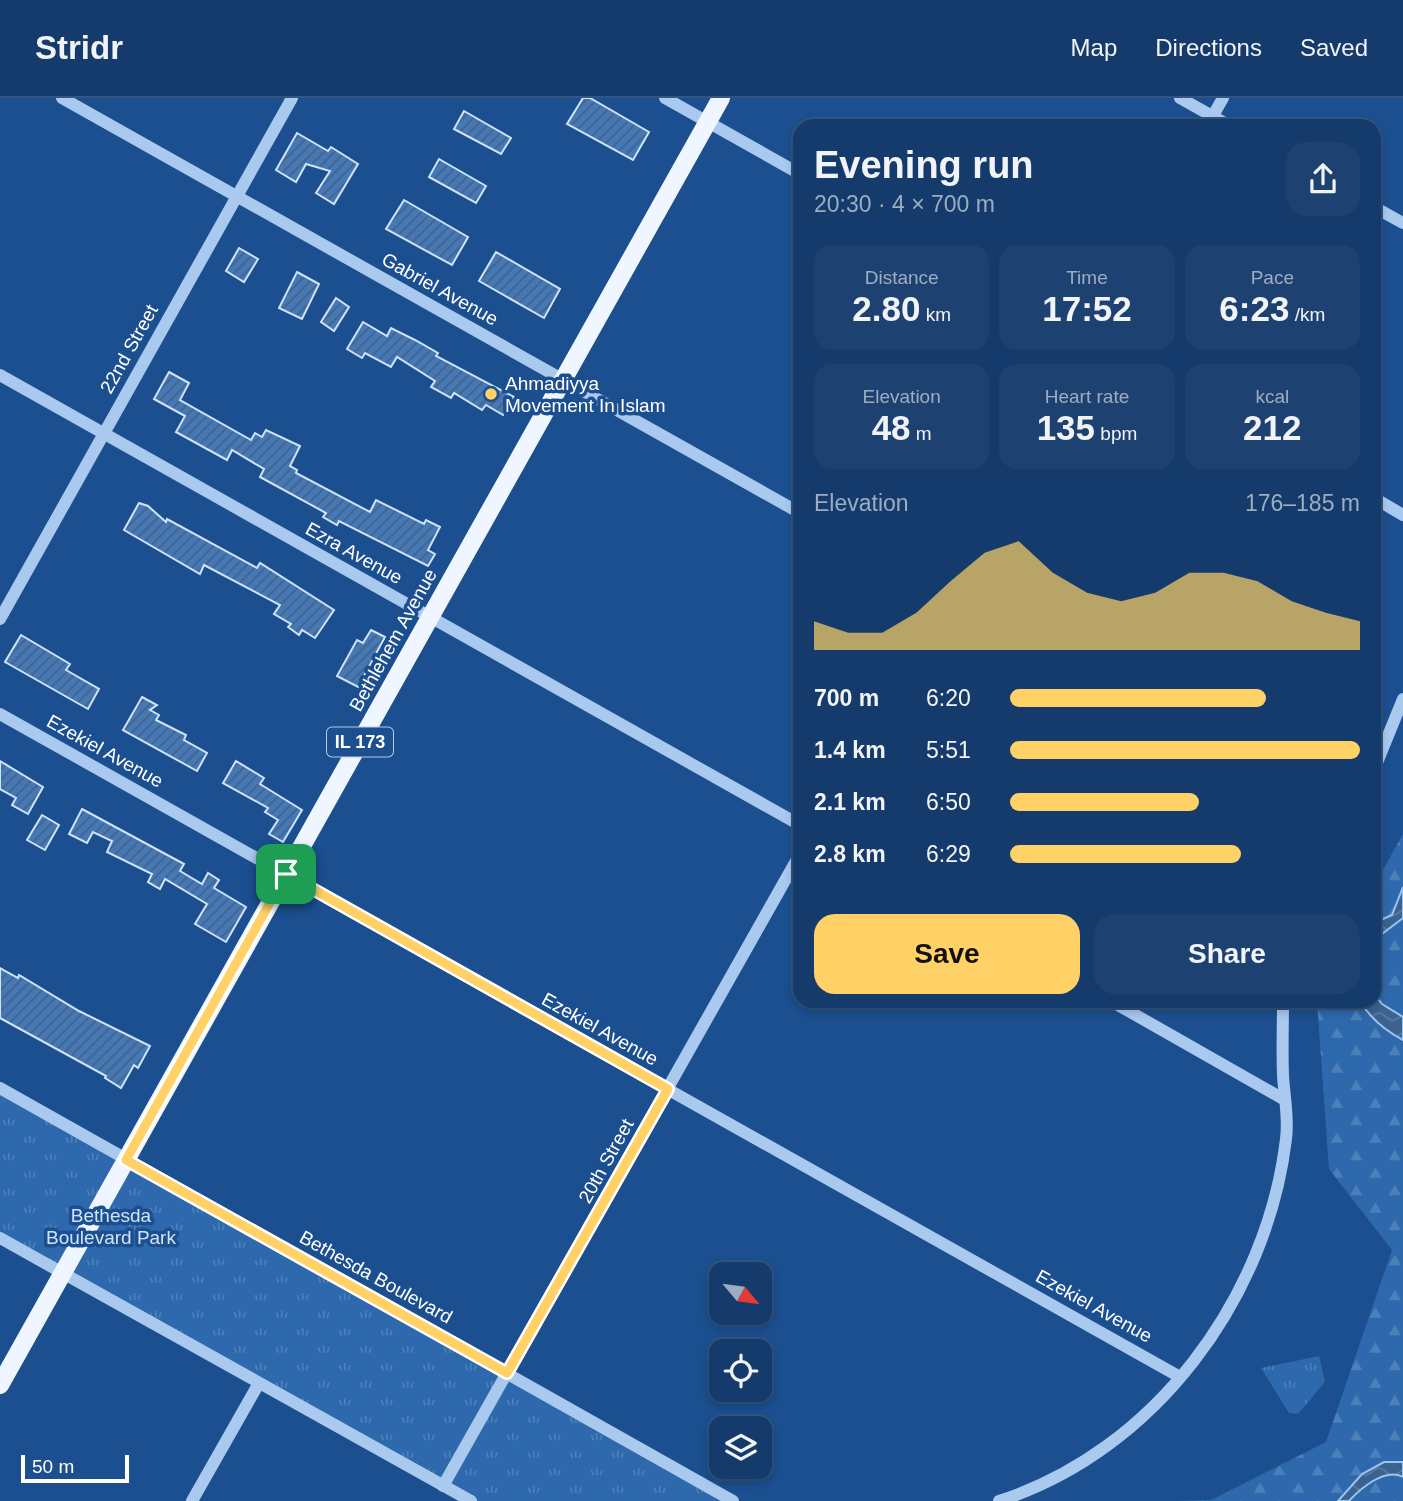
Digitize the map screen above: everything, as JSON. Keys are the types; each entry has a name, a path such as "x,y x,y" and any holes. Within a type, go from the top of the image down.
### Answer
{"main road":[{"name":"Bethlehem Avenue","path":"0,1385 721,98"}],"street":[{"name":"Gabriel Avenue","path":"62,98 793,509"},
{"name":"22nd Street","path":"0,619 292,98"},
{"path":"666,98 793,170"},
{"path":"1180,98 1207,119"},
{"path":"1211,119 1223,98"},
{"path":"1381,210 1403,223"},
{"name":"Ezra Avenue","path":"0,375 793,821"},
{"path":"1381,502 1403,515"},
{"path":"1381,753 1403,699"},
{"name":"Ezekiel Avenue","path":"0,714 1180,1377"},
{"name":"20th Street","path":"447,1492 507,1373 793,866"},
{"path":"1123,1008 1285,1100"},
{"path":"999,1501 1081,1464 1132,1423 1180,1377 1209,1342 1237,1298 1260,1249 1276,1194 1287,1136 1283,1008"},
{"name":"Bethesda Boulevard","path":"0,1088 733,1501"},
{"path":"0,1238 447,1492 471,1501"},
{"path":"192,1501 259,1383"}],"green space":[{"path":"1403,834 1403,1501 1176,1501 1211,1500 1326,1442 1392,1250 1329,1169 1318,1008 1381,1008 1381,873"},
{"name":"Bethesda Boulevard Park","path":"0,1089 732,1501 471,1501 0,1238"},
{"path":"1319,1356 1325,1382 1298,1414 1289,1413 1261,1368"}],"water":[{"path":"1403,887 1403,918 1381,935 1381,920 1392,915"},
{"path":"1381,1003 1403,1017 1403,1040 1379,1024 1365,1008 1381,1008"},
{"path":"1384,1462 1403,1462 1403,1477 1381,1477 1366,1485 1349,1501 1338,1501 1362,1474"}],"building":[{"path":"583,98 590,98 649,132 633,160 567,124"},
{"path":"464,111 511,138 501,154 454,129"},
{"path":"297,133 328,151 331,147 358,164 334,204 316,193 330,171 306,164 296,182 276,170"},
{"path":"439,159 486,186 476,203 429,177"},
{"path":"404,200 468,237 452,265 386,229"},
{"path":"239,248 258,259 244,282 226,271"},
{"path":"496,252 560,289 544,318 479,281"},
{"path":"297,272 319,284 302,319 279,308"},
{"path":"336,298 349,307 334,331 321,322"},
{"path":"363,322 387,336 391,328 438,353 436,356 514,397 503,415 486,405 482,410 454,393 451,398 431,387 435,381 397,357 391,367 365,353 362,358 347,349"},
{"path":"169,372 189,383 180,400 251,440 255,433 262,437 266,430 300,446 290,466 297,470 296,473 370,512 376,500 424,524 426,520 440,527 428,550 435,554 428,566 339,521 337,525 323,517 326,513 260,477 264,469 232,450 227,460 176,432 185,416 154,399"},
{"path":"139,503 148,506 166,522 167,519 257,568 260,563 334,610 315,638 302,630 299,635 288,627 291,624 274,614 280,605 204,565 200,574 124,530"},
{"path":"371,630 385,637 358,687 337,676 357,640 363,643"},
{"path":"21,635 70,664 66,670 99,689 88,709 5,662"},
{"path":"142,697 157,705 150,710 159,715 156,720 186,735 184,740 207,753 197,771 123,730"},
{"path":"0,761 43,787 28,814 12,805 16,798 0,789"},
{"path":"236,761 264,778 260,784 302,810 283,842 269,834 278,820 265,812 268,808 223,783"},
{"path":"82,809 184,864 180,871 202,884 208,873 219,880 214,888 246,907 226,942 195,924 207,904 165,879 160,889 148,882 152,874 107,852 112,841 93,832 87,843 69,834"},
{"path":"42,815 59,825 45,850 27,840"},
{"path":"0,968 18,978 19,975 79,1011 150,1046 138,1068 134,1065 121,1088 105,1078 106,1076 0,1018"}],"place":[{"name":"Ahmadiyya Movement In Islam","path":"491,394"}],"route":[{"path":"286,874 668,1089 507,1373 126,1160 286,874"}]}
